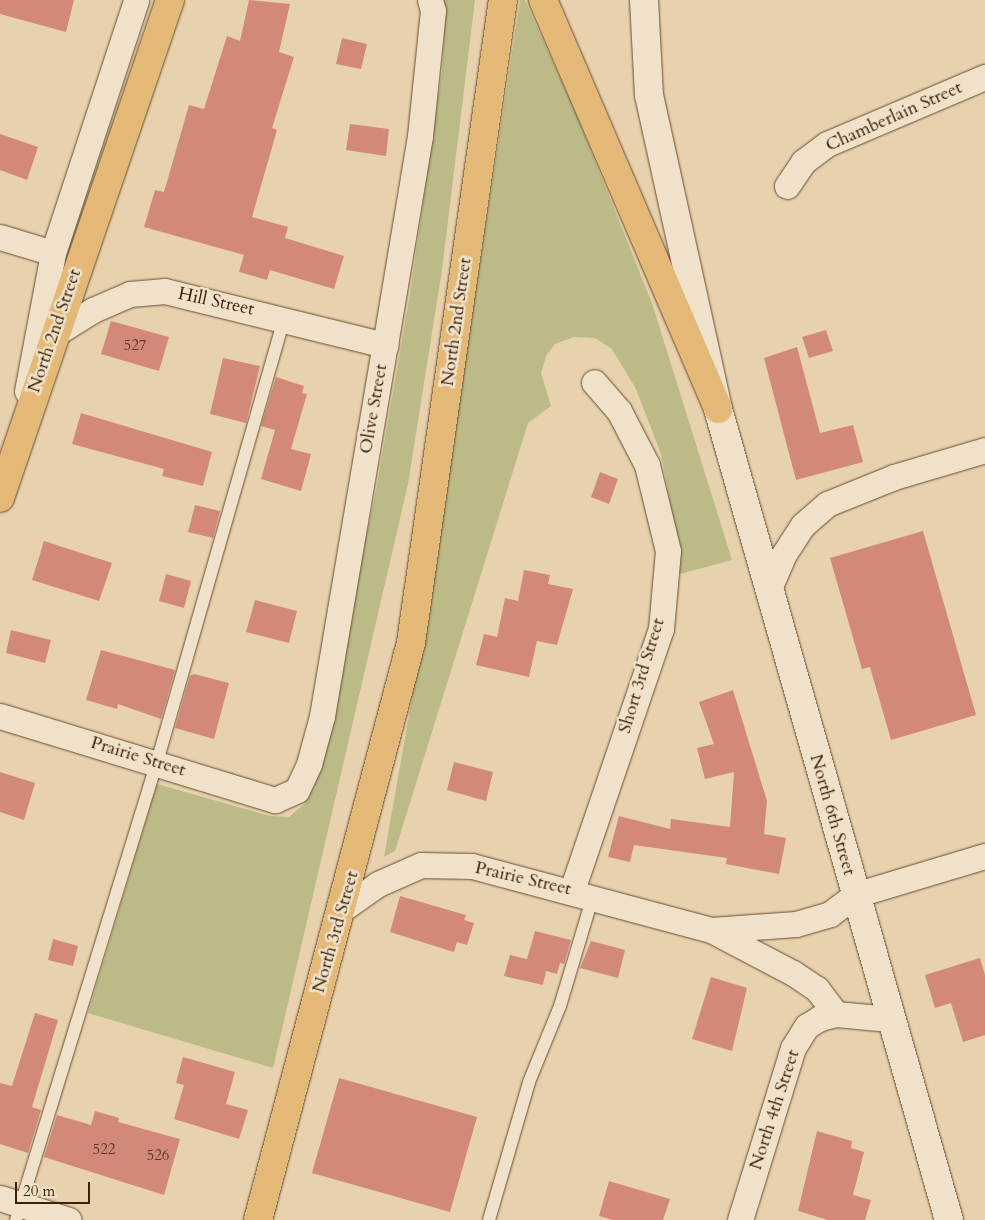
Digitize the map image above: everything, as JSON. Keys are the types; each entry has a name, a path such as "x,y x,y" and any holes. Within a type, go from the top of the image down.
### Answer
{"main road":[{"name":"North 2nd Street","path":"0,498 53,335 170,0"},
{"name":"North 2nd Street","path":"411,643 503,0"},
{"path":"543,0 718,409"},
{"name":"North 6th Street","path":"644,0 649,95 718,409 768,591 948,1220"},
{"name":"North 3rd Street","path":"258,1220 411,643"}],"street":[{"name":"North 2nd Street","path":"19,436 53,253 136,0"},
{"name":"Olive Street","path":"275,800 297,790 309,764 322,716 420,136 433,11 430,0"},
{"name":"Chamberlain Street","path":"787,186 803,162 827,144 985,77"},
{"path":"0,237 53,253"},
{"name":"Hill Street","path":"53,335 93,310 130,294 157,292 284,318 385,345"},
{"name":"Short 3rd Street","path":"582,894 661,629 668,551 647,466 619,411 594,382"},
{"path":"768,591 784,554 803,525 827,504 894,477 985,450"},
{"name":"Prairie Street","path":"0,716 157,762 275,800"},
{"path":"855,895 985,856"},
{"name":"Prairie Street","path":"341,910 378,884 421,865 472,866 712,930 793,973 817,989 836,1014"},
{"name":"Prairie Street","path":"712,930 796,924 830,914 855,895"},
{"name":"North 4th Street","path":"740,1220 793,1048 807,1026 820,1018 836,1014 890,1019"},
{"path":"12,1208 69,1220"}],"lane":[{"path":"12,1208 157,762 284,318"},
{"path":"489,1220 530,1082 560,1006 582,894"}],"shaded area":[{"path":"442,0 475,0 442,270 408,484 273,1068 88,1013 157,784 270,816 289,817 303,805 314,787 376,490 410,294 442,71 445,25"},
{"path":"520,0 525,0 575,111 652,303 732,560 676,575 670,501 661,454 636,389 612,349 595,338 574,337 555,344 546,356 541,373 551,406 528,423 395,851 384,857 425,624"}],"building":[{"path":"0,0 74,0 66,32 0,14"},
{"path":"249,0 290,4 279,52 294,57 272,128 277,130 252,217 288,227 285,238 344,256 334,289 270,270 267,280 239,272 244,255 144,227 155,190 164,192 189,105 204,109 227,36 240,41"},
{"path":"342,38 367,44 361,69 336,64"},
{"path":"350,124 389,129 386,156 346,150"},
{"path":"0,134 38,147 27,180 0,170"},
{"path":"111,321 169,337 159,371 101,354"},
{"path":"826,330 833,351 809,358 802,337"},
{"path":"797,347 820,433 853,425 863,462 796,480 764,358"},
{"path":"223,358 260,366 246,423 210,414"},
{"path":"276,377 304,386 302,393 307,394 291,449 311,454 301,491 261,479 275,430 261,426"},
{"path":"81,413 212,452 203,486 162,476 164,469 72,444"},
{"path":"600,472 618,479 609,504 591,497"},
{"path":"195,505 220,511 213,538 188,532"},
{"path":"923,531 976,715 891,740 870,667 862,669 830,558"},
{"path":"44,541 112,563 99,601 32,580"},
{"path":"524,570 550,575 548,584 573,589 557,645 537,641 529,677 476,665 484,634 497,637 505,598 518,601"},
{"path":"166,574 191,581 184,608 159,601"},
{"path":"255,600 297,611 289,643 246,632"},
{"path":"11,630 51,640 45,663 6,653"},
{"path":"101,650 175,670 161,719 118,704 117,709 86,700"},
{"path":"194,674 229,683 214,739 175,728 190,676"},
{"path":"733,690 767,801 764,834 786,838 779,874 726,864 727,858 634,845 630,862 608,857 619,816 670,829 671,819 730,827 734,772 705,779 697,748 714,744 699,702"},
{"path":"454,762 493,772 486,801 447,790"},
{"path":"0,772 35,783 24,820 0,812"},
{"path":"400,896 466,915 464,920 474,923 467,945 457,942 454,952 390,932"},
{"path":"535,931 571,940 564,964 560,963 557,974 546,971 543,985 504,976 510,955 527,959"},
{"path":"53,939 78,946 73,966 48,960"},
{"path":"591,941 625,950 618,978 580,968"},
{"path":"980,958 985,975 985,1035 963,1042 951,1003 935,1008 925,975"},
{"path":"711,977 747,988 732,1051 692,1039"},
{"path":"35,1013 58,1020 32,1107 41,1110 28,1153 0,1144 0,1083 12,1086"},
{"path":"183,1057 235,1072 226,1104 248,1110 239,1139 174,1119 184,1085 176,1083"},
{"path":"339,1078 477,1117 450,1212 312,1173"},
{"path":"95,1111 119,1118 118,1122 180,1139 164,1195 44,1157 57,1115 91,1125"},
{"path":"817,1131 852,1141 851,1148 864,1152 853,1195 871,1200 865,1220 828,1220 798,1211"},
{"path":"609,1181 670,1199 663,1220 613,1220 599,1216"}]}
